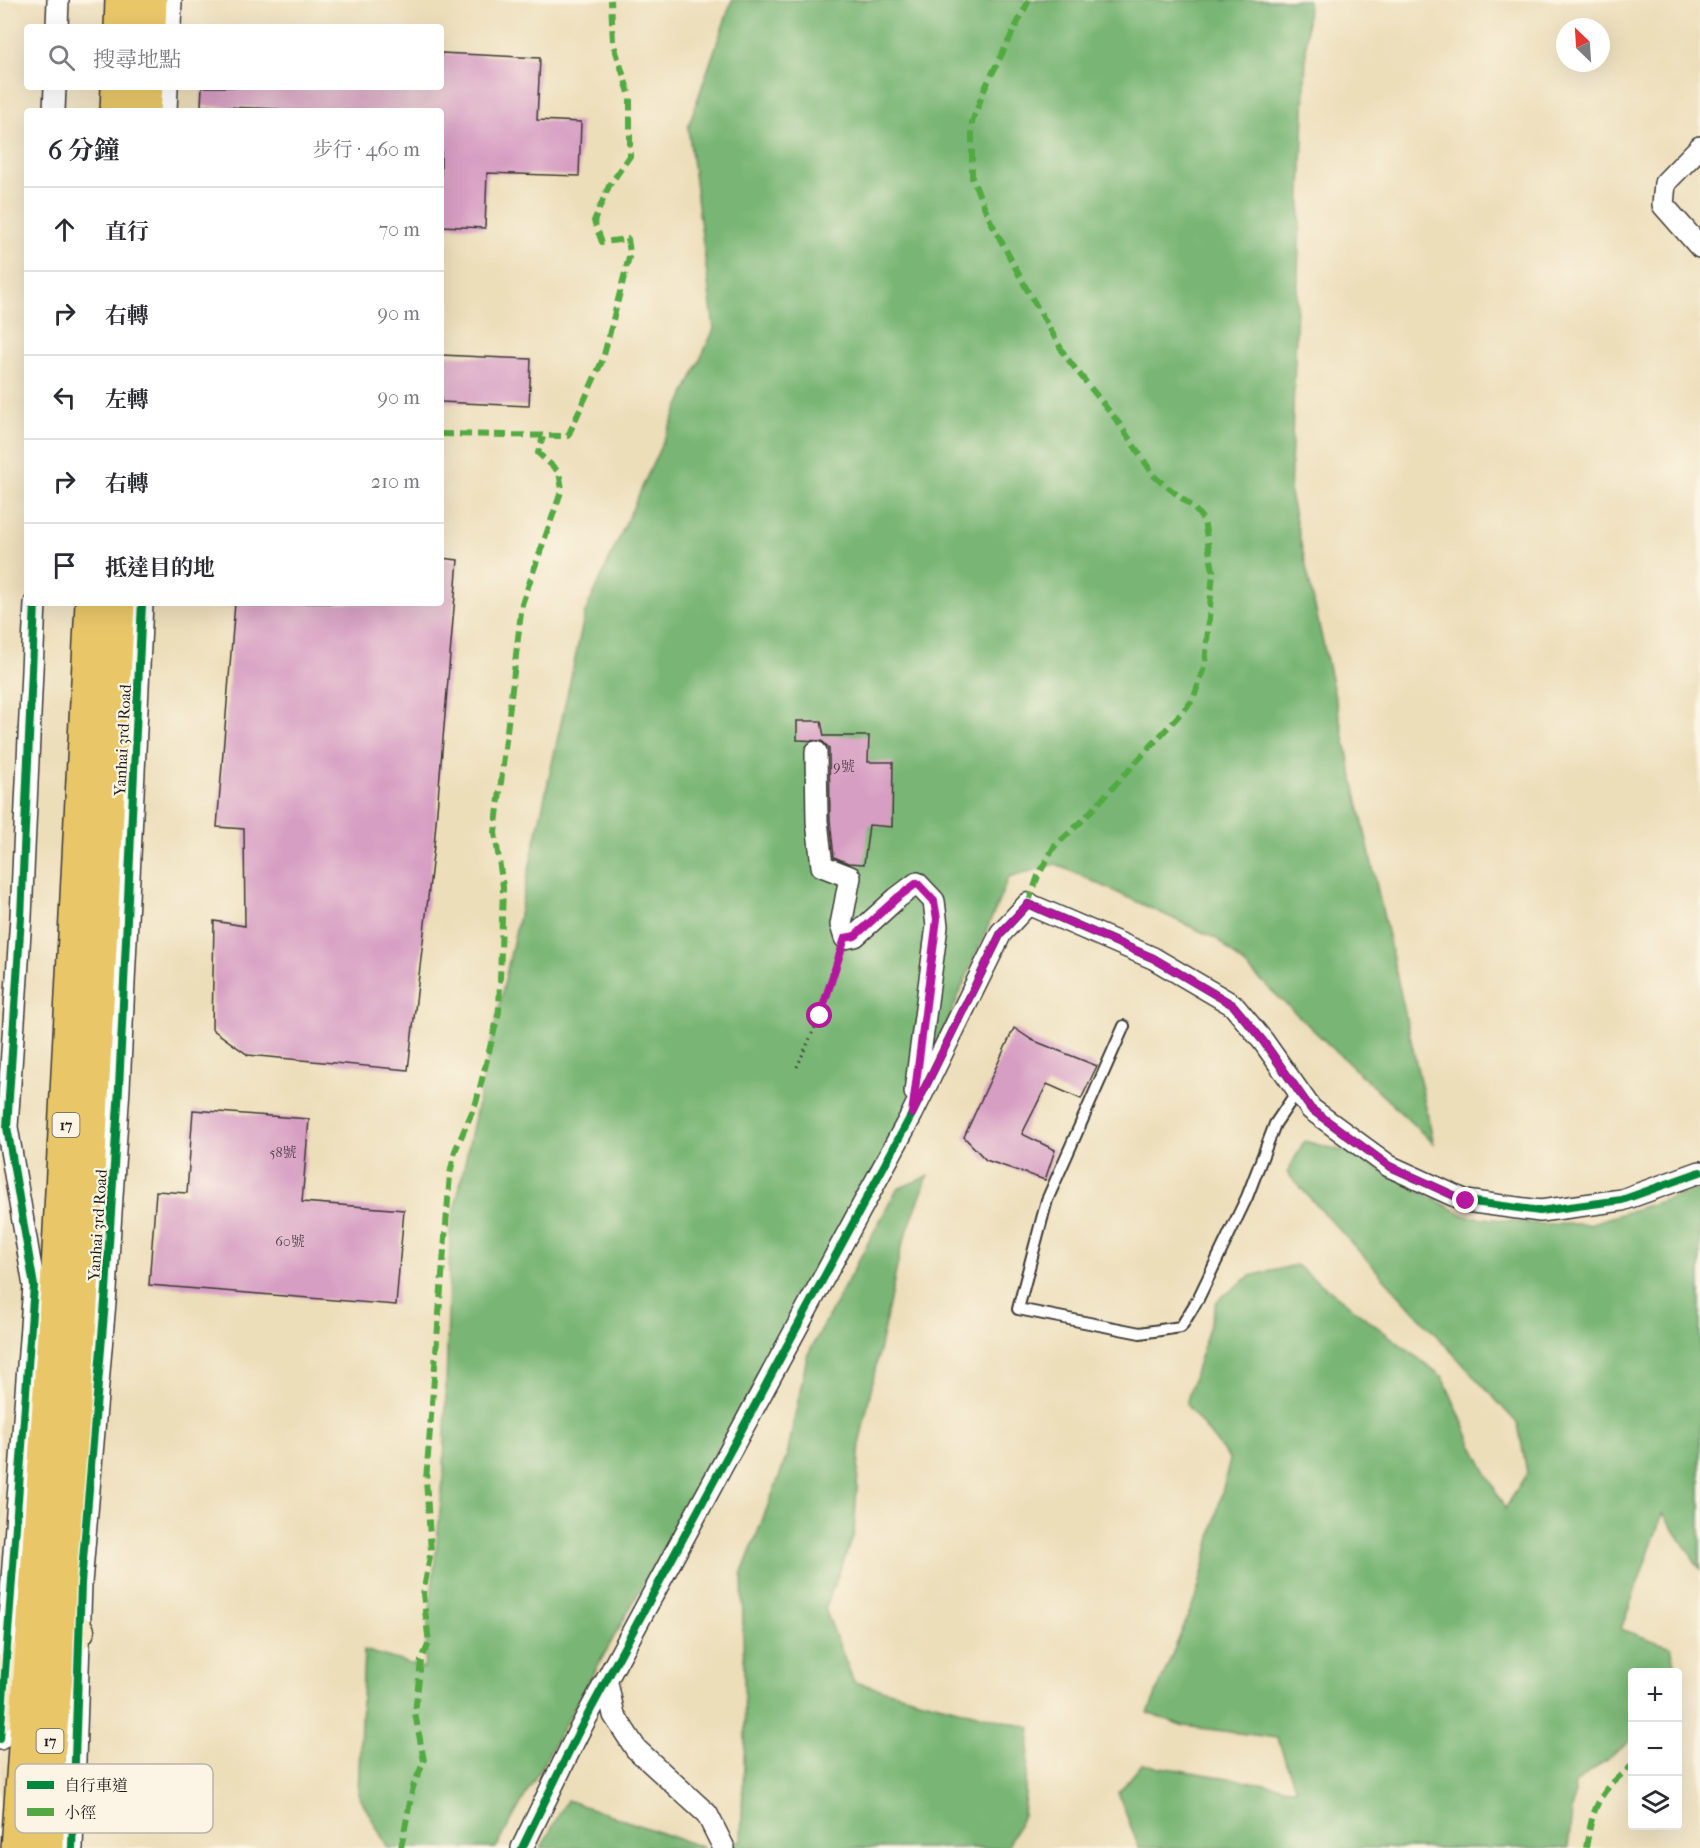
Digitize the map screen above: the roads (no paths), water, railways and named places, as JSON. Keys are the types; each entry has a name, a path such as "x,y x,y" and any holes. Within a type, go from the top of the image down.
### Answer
{"main road":[{"path":"121,24 122,0"},
{"path":"149,24 150,0"},
{"path":"117,108 118,90"},
{"path":"144,108 146,90"},
{"name":"Yanhai 3rd Road","path":"82,1289 92,606"},
{"name":"Yanhai 3rd Road","path":"48,1764 82,1289 118,606"},
{"name":"Yanhai 3rd Road","path":"15,1764 12,1677 57,1643"},
{"name":"Yanhai 3rd Road","path":"17,1833 18,1848"},
{"name":"Yanhai 3rd Road","path":"47,1833 47,1848"}],"street":[{"path":"57,24 58,0"},
{"path":"170,24 171,0"},
{"path":"54,108 55,90"},
{"path":"165,108 167,90"},
{"path":"1700,147 1665,183 1663,205 1700,247"},
{"name":"Yanhai 3rd Road","path":"12,1677 17,1538 34,1286 7,1127 21,917 35,606"},
{"name":"Yanhai 3rd Road","path":"46,606 34,859 17,1115 39,1232 82,1289"},
{"name":"Yanhai 3rd Road","path":"82,1289 119,1088 142,606"},
{"path":"816,752 817,821 822,866 850,877 841,925 845,938 855,936 917,883 934,901 937,926 912,1114"},
{"path":"522,1848 578,1733 912,1114 1001,933 1028,904 1153,958 1233,1005 1263,1041 1311,1109 1389,1166 1466,1201 1540,1210 1622,1200 1700,1172"},
{"name":"Yanhai 3rd Road","path":"57,1643 66,1764"},
{"path":"1,1723 12,1677"},
{"path":"607,1683 614,1716 636,1749 707,1814 724,1848"},
{"name":"Yanhai 3rd Road","path":"71,1833 72,1848"}],"lane":[{"path":"1124,1026 1047,1200 1018,1309 1140,1333 1181,1327 1198,1299 1247,1197 1275,1124 1298,1090"}]}
